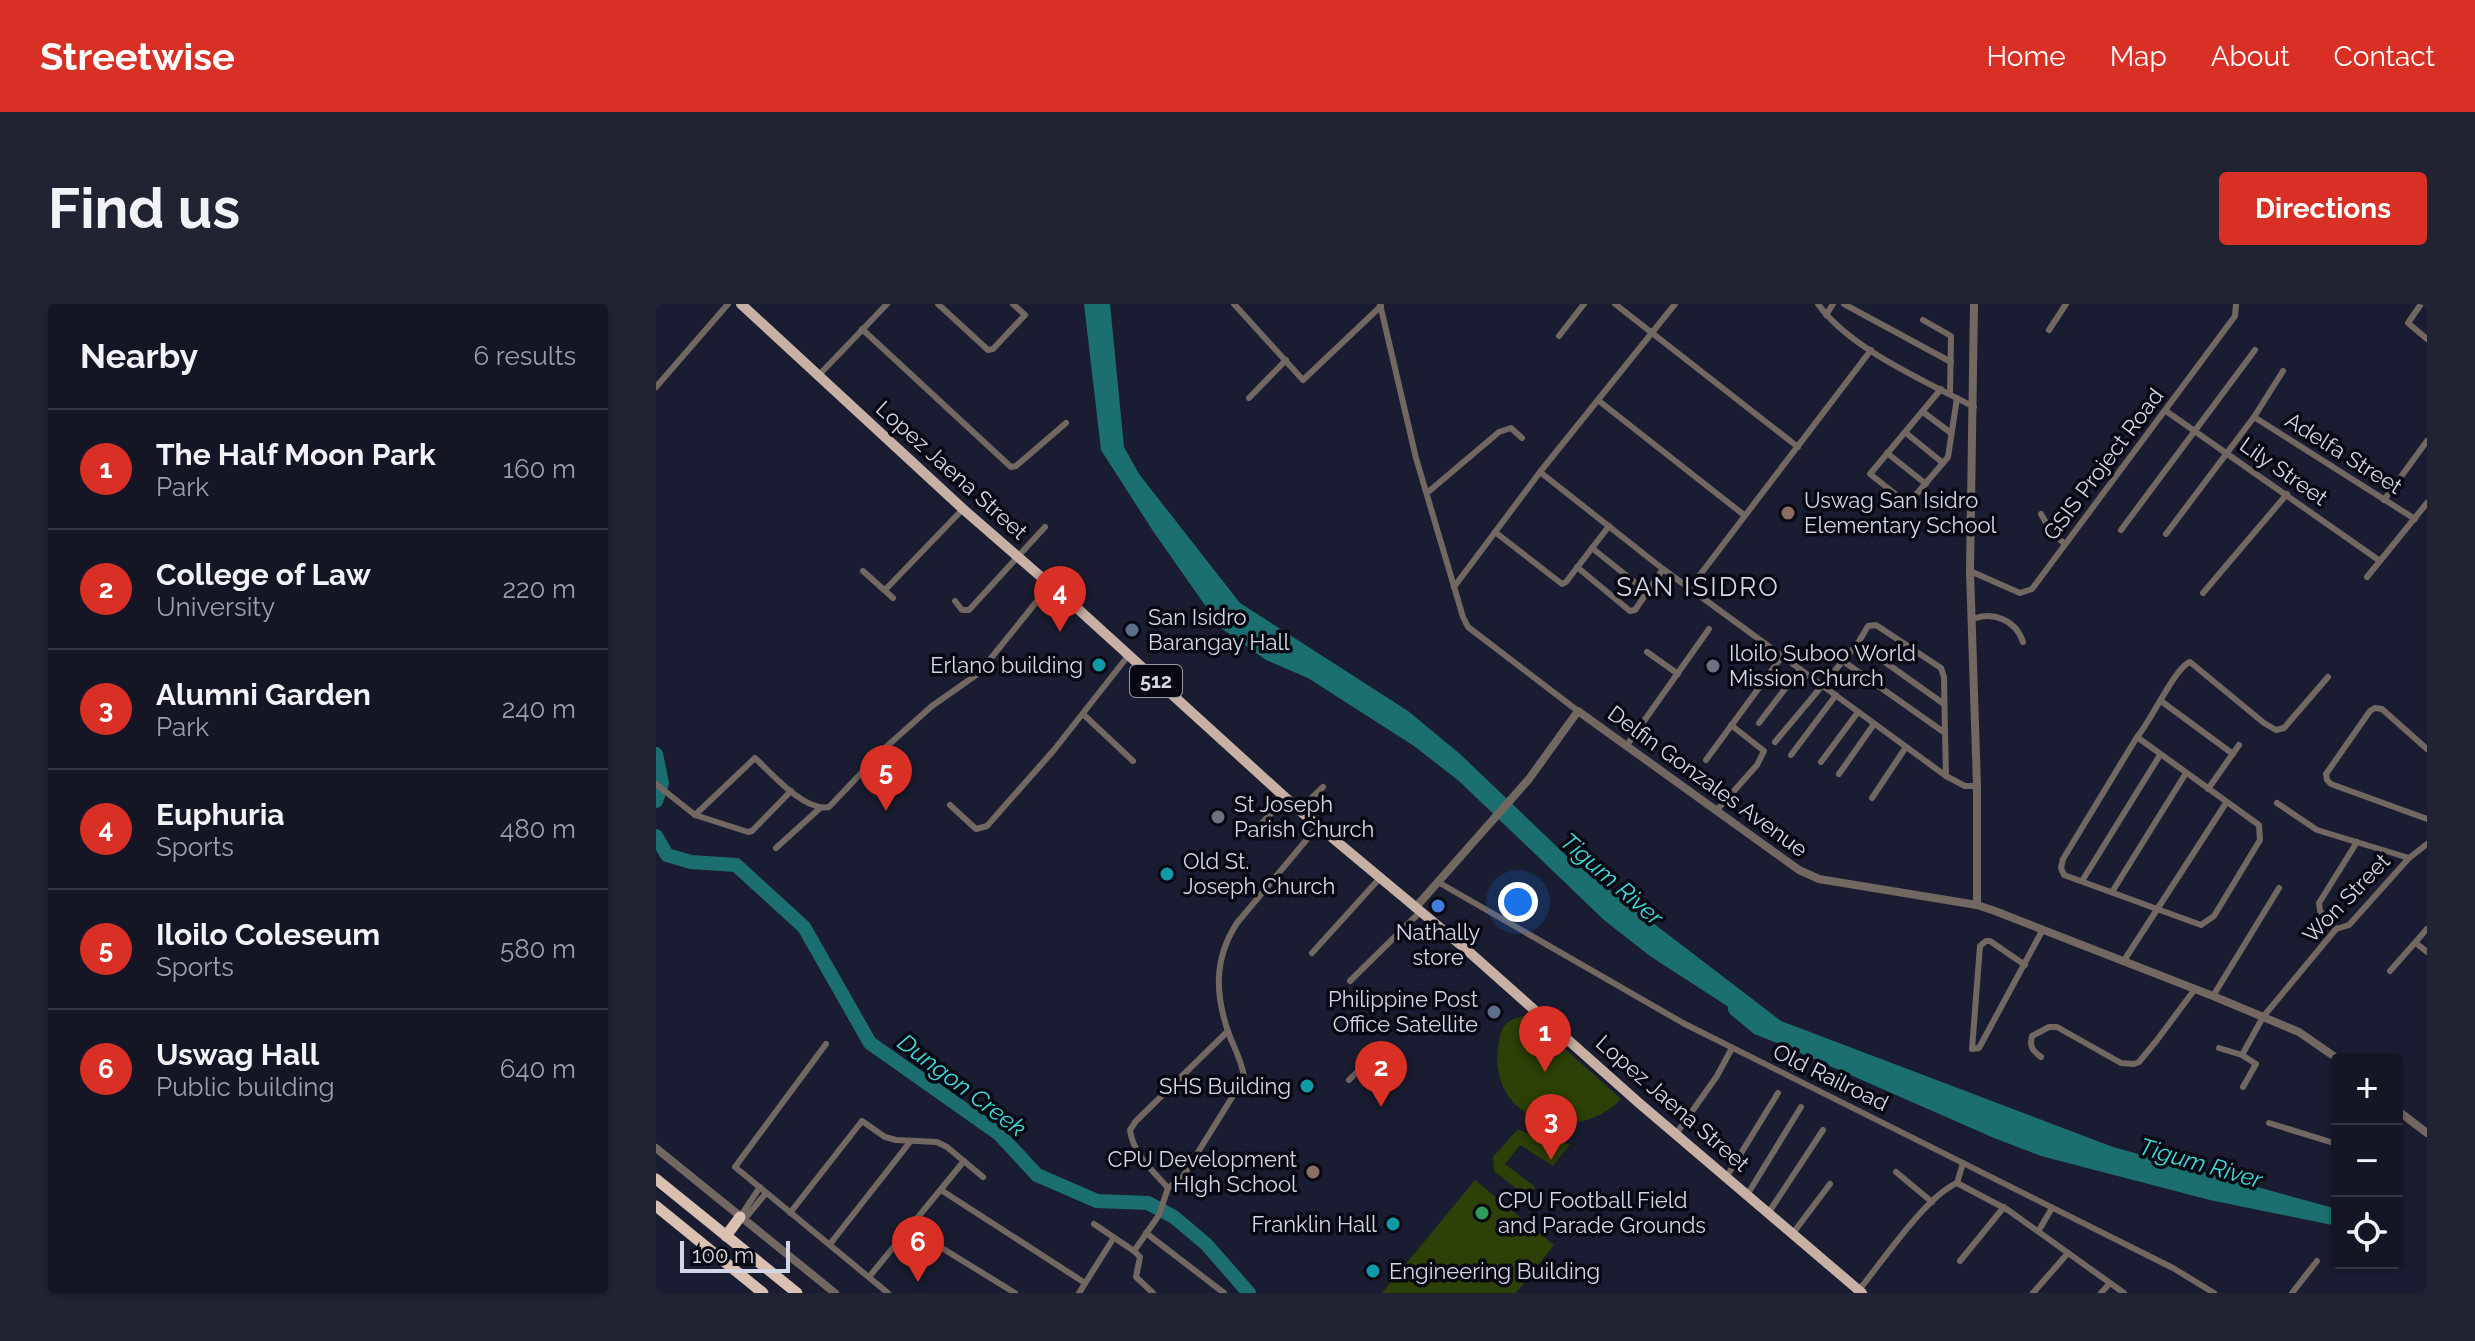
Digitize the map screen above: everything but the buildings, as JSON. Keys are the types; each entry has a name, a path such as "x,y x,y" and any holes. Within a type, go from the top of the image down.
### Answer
{"highway":[{"path":"656,1179 797,1293"},
{"path":"656,1206 761,1292 773,1274"},
{"path":"726,1236 740,1217"}],"main road":[{"name":"Lopez Jaena Street","path":"741,304 963,509 1299,810 1859,1292"}],"street":[{"path":"656,387 728,304"},
{"path":"873,304 880,311"},
{"path":"818,376 887,304"},
{"path":"938,304 988,350 993,349 1025,315 1013,304"},
{"path":"1234,304 1303,380 1380,305"},
{"path":"1559,336 1584,304"},
{"path":"1615,304 1798,447"},
{"path":"1454,587 1540,472 1675,304"},
{"path":"1818,304 1826,315 1871,350 1974,407"},
{"path":"1826,315 1833,304"},
{"path":"1844,304 1951,362"},
{"path":"1974,304 1970,571 1977,786 1977,905"},
{"path":"2049,330 2066,304"},
{"name":"GSIS Project Road","path":"1970,571 2020,593 2027,593 2235,316 2236,304"},
{"path":"2421,304 2408,323 2427,339"},
{"name":"Delfin Gonzales Avenue","path":"1380,305 1427,493 1468,627 1781,858 1819,879 1977,905 2299,1032 2331,1054"},
{"path":"1923,320 1951,336 1954,396 1951,433 1948,457 1908,504 1870,474 1941,389"},
{"path":"862,329 1011,467 1066,423"},
{"path":"1690,588 1871,350"},
{"path":"2121,530 2255,350"},
{"path":"1249,398 1286,360"},
{"path":"2166,534 2254,417 2283,371"},
{"path":"1599,401 1744,515"},
{"name":"Lily Street","path":"2166,411 2380,561"},
{"path":"1923,412 1951,433"},
{"name":"Adelfa Street","path":"2254,417 2415,519"},
{"path":"1427,493 1499,432 1511,428 1522,438"},
{"path":"1906,433 1943,463"},
{"path":"2384,500 2427,441"},
{"path":"1887,453 1926,484"},
{"path":"1540,472 1663,569 1946,776 1965,786 1977,786"},
{"path":"2203,593 2287,494"},
{"path":"2367,577 2427,503"},
{"path":"885,590 963,509"},
{"path":"2041,514 2052,533 2065,544"},
{"path":"1495,532 1562,584 1609,526"},
{"path":"955,601 962,610 969,610 1045,527"},
{"path":"1592,548 1647,592"},
{"path":"1577,567 1630,611 1635,610 1663,569"},
{"path":"863,571 893,598"},
{"path":"776,848 819,809 829,807 874,759 932,706 979,673 1050,585"},
{"path":"1971,620 1983,614 1997,617 2013,626 2023,642"},
{"path":"1775,742 1858,643 1868,626 1876,625 1941,668 1944,677 1946,776"},
{"path":"1627,745 1709,629"},
{"path":"1858,643 1944,704"},
{"path":"1647,652 1678,674"},
{"path":"1706,760 1783,655"},
{"path":"950,805 976,829 987,826 1128,656"},
{"path":"1843,661 1945,733"},
{"path":"2137,737 2259,825 2260,840 2214,916 2201,925 2064,875 2061,868 2063,859 2137,737 2183,664 2190,662 2276,730 2284,728 2328,677"},
{"path":"1759,723 1800,669"},
{"path":"1791,755 1836,695"},
{"path":"2161,701 2233,754"},
{"path":"2427,749 2382,709 2375,708 2326,774 2331,784 2427,819"},
{"path":"1350,981 1418,910 1438,882 1529,779 1578,711"},
{"path":"1821,762 1858,712"},
{"path":"1083,714 1133,761"},
{"path":"1839,774 1874,724"},
{"path":"1716,811 1763,757 1764,751 1759,745 1731,725"},
{"path":"2208,789 2239,745"},
{"path":"1872,798 1906,747"},
{"path":"2082,881 2160,755"},
{"path":"695,815 755,758 791,791 819,809"},
{"path":"2112,892 2186,773"},
{"path":"656,784 695,815 748,832 791,791"},
{"path":"1299,810 1323,787"},
{"path":"1262,823 1286,798"},
{"path":"2123,962 2226,803"},
{"path":"2277,803 2317,830 2409,858"},
{"path":"1134,1251 1159,1215 1168,1188 1182,1178 1244,1078 1228,1031 1219,987 1220,957 1226,940 1318,826"},
{"path":"2336,929 2320,911 2319,903 2357,842"},
{"name":"Won Street","path":"2242,1055 2263,1017 2336,929 2349,925 2409,858 2427,844"},
{"path":"1312,953 1379,879"},
{"name":"Old Railroad","path":"1438,882 1732,1048 2173,1268 2214,1293"},
{"path":"2213,996 2279,888"},
{"path":"2390,971 2427,929"},
{"path":"2025,965 1990,941 1980,946 1972,1049 1979,1048 2025,965 2042,931"},
{"path":"2416,943 2427,952"},
{"path":"2041,1057 2030,1046 2032,1036 2049,1027 2057,1027 2121,1063 2139,1062 2195,989"},
{"path":"1168,1188 1143,1160 1131,1141 1130,1130 1228,1031"},
{"path":"826,1044 777,1113 736,1163 737,1171 888,1293"},
{"path":"1676,1134 1717,1076 1732,1048"},
{"path":"2219,1048 2242,1055 2256,1064 2243,1087"},
{"path":"1349,1080 1362,1067"},
{"path":"1727,1176 1778,1093"},
{"path":"1747,1195 1801,1107"},
{"path":"2403,1115 2427,1133"},
{"path":"790,1213 859,1122 866,1122 885,1137 910,1142 937,1142 983,1177"},
{"path":"2269,1123 2331,1142"},
{"path":"1769,1212 1823,1130"},
{"path":"830,1244 910,1142"},
{"path":"656,1148 835,1293"},
{"path":"869,1277 964,1161"},
{"path":"1859,1292 1932,1202 1946,1188 1957,1183 1963,1163"},
{"path":"1896,1172 1932,1202"},
{"path":"1957,1183 2004,1207 2039,1230 2124,1293"},
{"path":"1793,1233 1830,1184"},
{"path":"740,1217 763,1190"},
{"path":"941,1190 1085,1283"},
{"path":"1960,1261 2004,1207"},
{"path":"2039,1230 2052,1208"},
{"path":"1094,1224 1140,1257 1136,1277 1153,1293"},
{"path":"911,1229 1015,1293"},
{"path":"1146,1233 1224,1293"},
{"path":"1079,1293 1113,1239"},
{"path":"2033,1293 2068,1253"},
{"path":"2292,1293 2317,1261"},
{"path":"2101,1293 2110,1283"}],"shaded area":[{"path":"1084,304 1110,304 1124,447 1139,474 1240,603 1408,711 1460,754 1572,861 1781,1021 2113,1147 2331,1207 2331,1225 2210,1200 2041,1156 1798,1052 1650,956 1604,920 1459,781 1414,746 1308,678 1266,660 1221,628 1101,450"},
{"path":"1527,1015 1621,1099 1602,1114 1580,1122 1559,1123 1538,1119 1520,1109 1507,1093 1499,1073 1498,1048 1505,1025"},
{"path":"1518,1129 1545,1141 1570,1144 1553,1166 1520,1145 1505,1164 1535,1187 1527,1197 1494,1171 1493,1157"},
{"name":"CPU Football Field and Parade Grounds","path":"1475,1180 1554,1245 1516,1293 1382,1293"}],"waterway":[{"name":"Dungon Creek","path":"656,754 662,783 656,801"},
{"name":"Dungon Creek","path":"656,836 667,855 691,862 736,865 804,927 870,1043 999,1134 1037,1175 1097,1201 1148,1203 1174,1217 1206,1244 1249,1293"},
{"name":"Tigum River","path":"1735,1009 1758,1028 1781,1037"}],"place":[{"name":"Uswag San Isidro Elementary School","path":"1788,513"},
{"name":"San Isidro Barangay Hall","path":"1132,630"},
{"name":"Euphuria","path":"1060,632"},
{"name":"Erlano building","path":"1099,665"},
{"name":"Iloilo Suboo World Mission Church","path":"1713,666"},
{"name":"Iloilo Coleseum","path":"886,811"},
{"name":"St Joseph Parish Church","path":"1218,817"},
{"name":"Old St. Joseph Church","path":"1167,874"},
{"name":"Nathally store","path":"1438,906"},
{"name":"Philippine Post Office Satellite","path":"1494,1012"},
{"name":"The Half Moon Park","path":"1545,1072"},
{"name":"SHS Building","path":"1307,1086"},
{"name":"College of Law","path":"1381,1107"},
{"name":"Alumni Garden","path":"1551,1160"},
{"name":"CPU Development HIgh School","path":"1313,1172"},
{"name":"CPU Football Field and Parade Grounds","path":"1482,1213"},
{"name":"Franklin Hall","path":"1393,1224"},
{"name":"Engineering Building","path":"1373,1271"},
{"name":"Uswag Hall","path":"918,1282"}],"district":[{"name":"SAN ISIDRO","path":"1698,587"}]}
